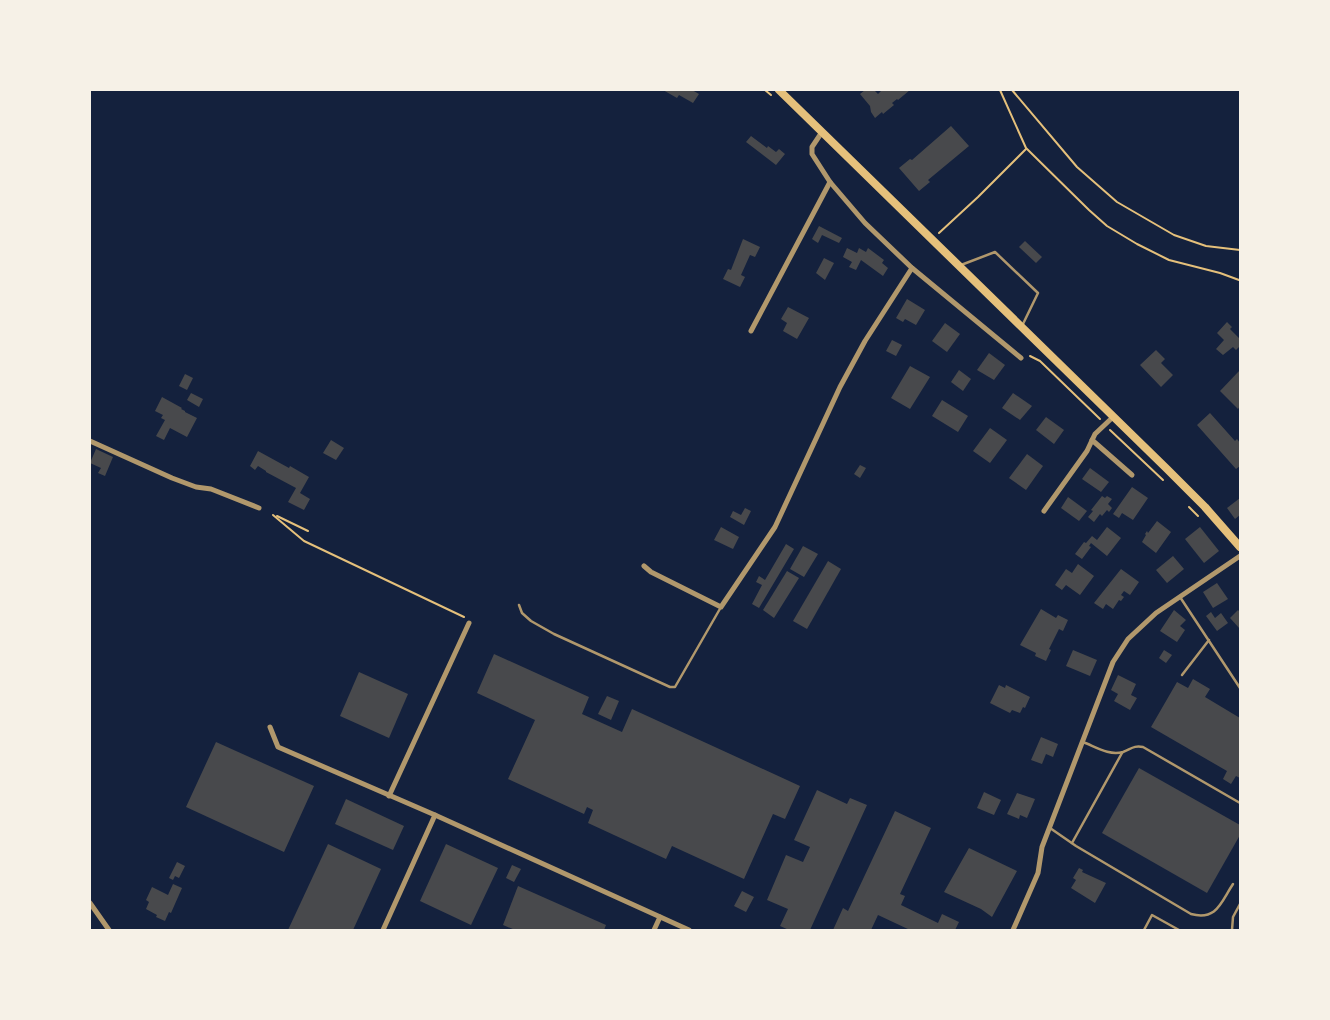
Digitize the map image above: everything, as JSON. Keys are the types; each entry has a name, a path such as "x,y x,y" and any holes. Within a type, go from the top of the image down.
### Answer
{"main road":[{"path":"780,90 1205,507 1240,547"}],"street":[{"path":"822,132 812,147 812,154 830,182 864,223 912,268 1021,358"},
{"path":"751,332 830,182"},
{"path":"644,566 651,572 721,607 775,527 840,387 865,341 912,268"},
{"path":"1044,510 1087,451 1092,440 1113,417"},
{"path":"1092,440 1132,475"},
{"path":"90,441 172,478 196,487 210,489 259,508"},
{"path":"1013,930 1038,873 1042,847 1114,662 1128,639 1156,613 1240,556"},
{"path":"389,796 469,623"},
{"path":"270,726 278,747 435,815 689,930"},
{"path":"383,930 435,815"},
{"path":"90,903 109,930"},
{"path":"654,930 660,917"}],"lane":[{"path":"959,266 996,252 1038,294 1021,327"},
{"path":"1180,597 1240,688"},
{"path":"519,605 522,614 554,634 670,687 675,687 721,607"},
{"path":"1182,675 1209,640"},
{"path":"1083,742 1108,753 1122,752 1136,746 1143,747 1240,803"},
{"path":"1072,843 1122,752"},
{"path":"1050,828 1191,914 1202,917 1214,913 1233,884"},
{"path":"1232,930 1232,917 1240,904"},
{"path":"1144,930 1152,915 1179,930"}],"path":[{"path":"1000,90 1026,148 1107,226 1137,244 1170,260 1240,280"},
{"path":"1012,90 1077,167 1117,202 1174,234 1206,246 1240,250"},
{"path":"932,240 1026,148"},
{"path":"1025,351 1040,362 1165,482"},
{"path":"1187,504 1196,514"},
{"path":"308,531 273,514 304,541 464,617 469,623"}],"building":[{"path":"663,90 692,90 699,94 693,103 679,95 677,98"},
{"path":"865,90 874,90 878,94 882,90 910,90 892,103 894,105 883,114 882,112 875,118 870,106 860,94"},
{"path":"951,126 969,146 928,180 930,182 919,191 899,168 910,159 912,160"},
{"path":"751,136 767,148 768,146 776,152 779,149 785,154 776,165 746,142"},
{"path":"819,226 842,238 839,243 822,235 818,243 812,239"},
{"path":"743,239 760,247 755,257 750,255 741,275 745,277 740,287 723,279 728,269 731,270"},
{"path":"1025,241 1042,257 1036,263 1019,247"},
{"path":"847,248 857,253 859,248 866,252 868,248 884,260 882,263 888,268 883,276 861,260 856,270 849,267 852,262 843,257"},
{"path":"824,258 834,263 825,280 816,273"},
{"path":"907,299 925,310 916,325 905,319 903,322 896,318"},
{"path":"788,307 809,318 797,339 783,331 787,323 781,319"},
{"path":"1227,322 1232,327 1230,329 1240,339 1240,346 1236,350 1233,347 1223,355 1216,349 1224,340 1217,333"},
{"path":"945,323 960,334 947,352 932,341"},
{"path":"892,340 902,345 896,356 886,351"},
{"path":"1156,350 1165,359 1161,363 1173,375 1161,387 1140,365"},
{"path":"989,353 1005,365 994,380 977,370"},
{"path":"910,366 930,377 910,409 891,398"},
{"path":"959,370 971,379 963,391 951,382"},
{"path":"1240,370 1240,406 1238,409 1220,391"},
{"path":"185,374 193,378 187,390 179,386"},
{"path":"191,393 203,399 199,407 187,400"},
{"path":"1013,393 1032,406 1020,420 1002,408"},
{"path":"162,397 197,418 187,437 170,428 164,440 156,436 165,420 161,418 163,415 155,411"},
{"path":"942,400 968,416 958,432 932,416"},
{"path":"1210,413 1235,441 1237,439 1240,443 1240,466 1236,469 1197,425"},
{"path":"1046,417 1064,430 1054,444 1036,430"},
{"path":"990,428 1007,440 990,463 973,451"},
{"path":"331,440 344,448 336,460 323,453"},
{"path":"96,449 113,457 105,476 98,473 101,468 90,463"},
{"path":"258,451 309,477 300,493 310,499 304,510 288,502 296,488 258,466 255,470 250,466"},
{"path":"1027,454 1043,466 1026,490 1009,478"},
{"path":"860,465 866,468 860,478 854,474"},
{"path":"1090,468 1109,482 1101,492 1082,479"},
{"path":"1132,487 1148,498 1133,520 1122,513 1119,518 1113,514"},
{"path":"1102,496 1112,499 1108,504 1112,508 1109,512 1107,510 1102,516 1100,514 1094,522 1088,517"},
{"path":"1068,497 1087,511 1079,521 1061,508"},
{"path":"1240,498 1240,515 1235,519 1227,508"},
{"path":"745,508 751,511 744,525 730,517 733,511 741,515"},
{"path":"1157,521 1171,532 1156,553 1142,542 1147,531 1148,533"},
{"path":"721,527 739,537 733,549 714,540"},
{"path":"1107,527 1121,538 1107,556 1091,543 1089,546 1091,547 1082,559 1075,554 1084,542 1086,543 1092,536 1097,540"},
{"path":"1200,527 1219,551 1204,563 1185,539"},
{"path":"786,544 794,549 759,608 752,604 762,585 756,582 759,576 765,580"},
{"path":"803,546 818,554 804,577 790,569"},
{"path":"1173,556 1184,569 1167,583 1156,570"},
{"path":"828,561 841,569 807,629 793,621"},
{"path":"1078,564 1094,576 1080,595 1066,585 1062,590 1055,585 1066,569 1072,573"},
{"path":"1121,569 1139,582 1130,595 1124,591 1121,595 1124,597 1121,601 1119,600 1113,609 1106,604 1103,609 1094,603"},
{"path":"787,571 799,578 774,618 763,610"},
{"path":"1217,583 1228,599 1213,608 1203,592"},
{"path":"1041,609 1056,618 1058,615 1068,620 1063,631 1059,629 1049,649 1051,650 1046,661 1035,656 1036,653 1020,645"},
{"path":"1174,610 1186,620 1180,626 1185,630 1177,642 1160,631"},
{"path":"1238,610 1240,612 1240,629 1230,618"},
{"path":"1211,612 1215,618 1221,613 1228,623 1217,631 1206,616"},
{"path":"1073,650 1097,660 1090,676 1066,666"},
{"path":"1164,650 1172,655 1166,663 1159,658"},
{"path":"494,654 589,697 582,714 622,732 632,709 800,786 785,819 773,814 744,879 672,846 666,859 588,823 593,810 587,807 584,814 508,779 535,720 477,693"},
{"path":"359,672 408,694 389,738 340,716"},
{"path":"1118,675 1136,684 1131,695 1137,698 1130,710 1114,701 1118,694 1111,690"},
{"path":"1193,679 1210,689 1205,697 1240,718 1240,778 1236,776 1231,784 1223,779 1227,771 1151,727 1177,682 1188,688"},
{"path":"999,685 1005,688 1006,685 1030,697 1025,708 1023,707 1020,713 1012,710 1010,713 990,703"},
{"path":"607,696 619,701 611,720 598,714"},
{"path":"1041,737 1058,744 1053,757 1046,754 1042,764 1031,760"},
{"path":"216,742 314,786 284,852 186,807"},
{"path":"1139,768 1240,825 1240,835 1207,893 1102,833"},
{"path":"817,790 847,804 850,798 867,805 810,930 789,930 780,926 788,909 767,900 786,855 803,862 810,847 794,840"},
{"path":"984,792 1001,800 994,815 977,808"},
{"path":"1017,793 1035,799 1027,818 1020,815 1019,819 1007,814"},
{"path":"346,799 404,826 393,850 335,824"},
{"path":"895,811 931,828 900,894 905,896 901,905 938,923 942,914 959,922 955,930 910,930 878,915 871,930 833,930 843,908 848,911"},
{"path":"328,844 381,869 353,930 288,930"},
{"path":"446,844 498,868 471,925 420,901"},
{"path":"969,848 1017,871 992,917 981,909 944,892"},
{"path":"177,862 185,866 179,878 175,876 173,880 169,878"},
{"path":"512,865 521,869 514,882 506,878"},
{"path":"1079,868 1083,870 1082,872 1106,883 1095,903 1071,888 1076,880 1073,878"},
{"path":"173,884 182,888 171,913 169,912 165,921 146,909 149,902 146,900 152,887 168,895"},
{"path":"518,886 606,925 604,930 515,930 503,925"},
{"path":"742,891 754,897 746,912 734,906"}]}
